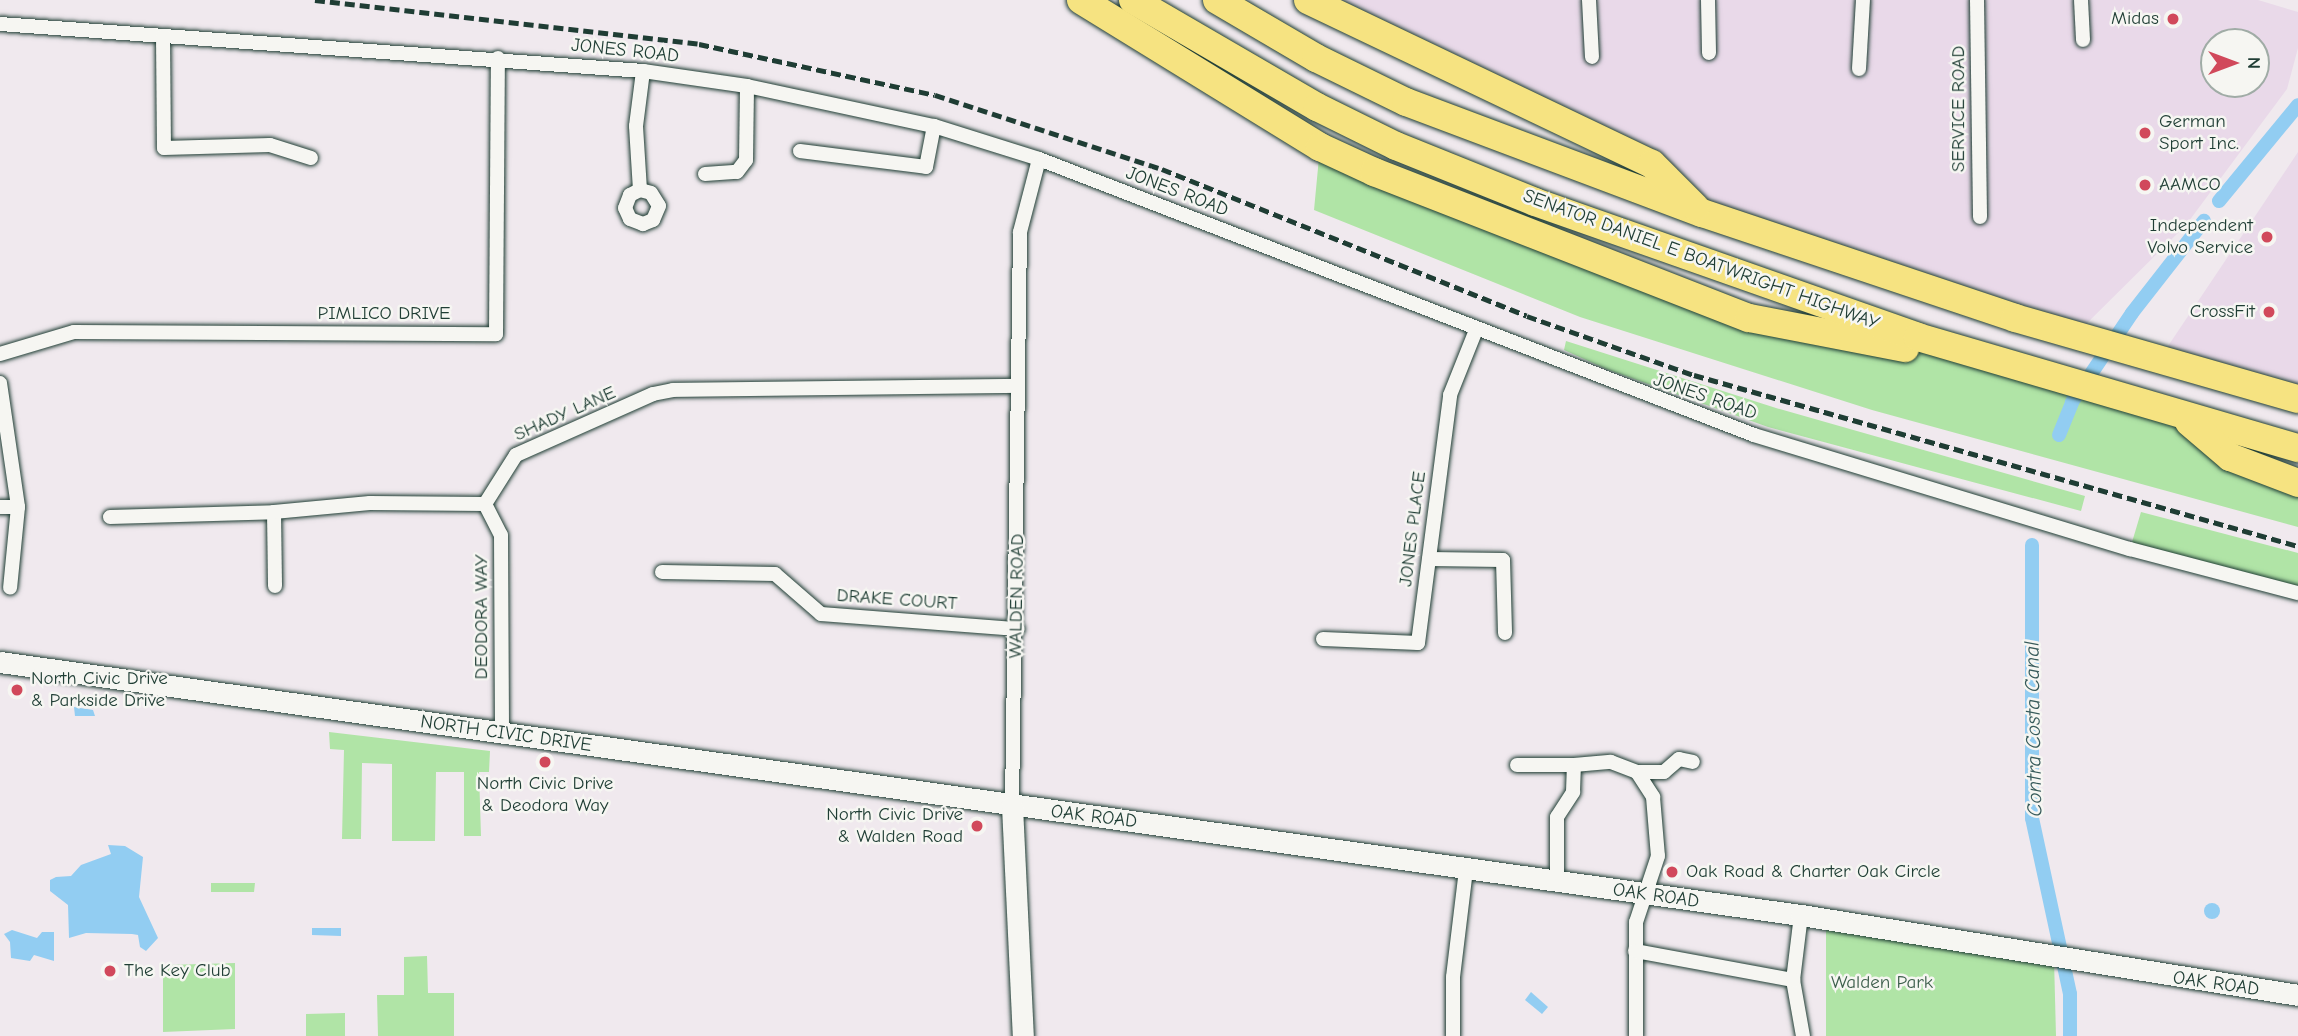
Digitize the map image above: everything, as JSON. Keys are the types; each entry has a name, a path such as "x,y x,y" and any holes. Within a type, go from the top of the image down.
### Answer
{"highway":[{"path":"1081,0 1320,147 1521,230 1749,318 2039,374"},
{"name":"SENATOR DANIEL E BOATWRIGHT HIGHWAY","path":"1133,0 1272,84 1424,158 1703,264 2039,374 2184,418 2298,448"},
{"path":"1217,0 1316,58 1406,102 1702,214 2073,344"},
{"path":"1308,0 1652,164 1702,214"},
{"path":"1631,187 1660,218 2152,368 2298,416"},
{"path":"2152,368 2298,399"},
{"path":"2184,418 2230,457 2298,483"}],"main road":[{"name":"NORTH CIVIC DRIVE","path":"0,662 1012,806"},
{"name":"OAK ROAD","path":"1012,806 1801,915 2064,960 2298,995"},
{"name":"WALDEN ROAD","path":"1012,806 1023,1036"}],"street":[{"path":"1589,0 1592,57"},
{"path":"1709,0 1709,53"},
{"path":"1858,69 1863,0"},
{"name":"SERVICE ROAD","path":"1977,0 1980,217"},
{"path":"2081,0 2082,40"},
{"name":"JONES ROAD","path":"0,24 498,58 643,71 747,86 934,126 1039,159 1476,330 1754,435 2130,549 2298,593"},
{"path":"163,36 164,148 270,145 311,158"},
{"name":"PIMLICO DRIVE","path":"0,354 74,332 496,334 498,58"},
{"path":"640,190 636,126 643,71"},
{"path":"705,174 737,172 746,160 747,86"},
{"path":"800,151 926,167 934,126"},
{"name":"WALDEN ROAD","path":"1012,806 1017,628 1020,232 1039,159"},
{"name":"JONES PLACE","path":"1323,639 1419,643 1450,395 1476,330"},
{"path":"0,383 18,507 10,589"},
{"name":"SHADY LANE","path":"485,504 516,455 653,394 673,390 1018,386"},
{"path":"110,517 274,512 370,503 485,504"},
{"name":"DEODORA WAY","path":"485,504 500,535 502,733"},
{"path":"0,507 18,507"},
{"path":"274,512 275,586"},
{"path":"1429,559 1503,560 1505,633"},
{"name":"DRAKE COURT","path":"662,572 775,575 821,614 1017,628"},
{"path":"1517,765 1611,762 1637,772 1664,772 1679,759 1693,762"},
{"path":"1557,882 1557,817 1573,792 1574,765"},
{"path":"1636,1036 1635,951 1643,894 1658,856 1653,797 1637,772"},
{"path":"1453,1036 1454,964 1466,869"},
{"path":"1801,915 1793,980 1803,1036"},
{"path":"1635,951 1793,980"}],"shaded area":[{"path":"1309,0 2258,0 2298,12 2298,48 2287,89 2186,225 2074,336 1702,213 1652,164"},
{"path":"2298,152 2298,399 2158,361"}],"green space":[{"path":"1320,147 1749,318 2032,372 2127,400 2298,483 2298,527 1872,410 1580,317 1314,210"},
{"path":"1566,341 1776,408 2085,496 2081,511 1768,427 1606,369 1564,350"},
{"path":"2141,512 2298,553 2298,593 2130,549"},
{"path":"329,732 490,751 489,772 479,772 481,836 464,836 464,772 436,772 435,841 392,841 392,764 362,763 361,839 342,839 344,750 330,749"},
{"path":"211,883 255,883 254,892 211,892"},
{"name":"Walden Park","path":"1826,919 2054,959 2056,1036 1826,1036"},
{"path":"427,956 428,993 454,993 454,1036 378,1036 377,995 404,995 404,957"},
{"path":"235,963 235,1029 163,1032 163,972 167,965"},
{"path":"345,1013 345,1036 306,1036 306,1014"}],"water":[{"path":"74,707 93,710 95,716 75,716"},
{"path":"108,845 125,846 143,857 139,897 158,938 146,951 140,947 138,935 86,933 69,938 68,905 50,891 50,880 71,876 81,865 111,854"},
{"path":"2209,903 2215,903 2220,911 2218,917 2209,919 2204,914 2204,908"},
{"path":"312,928 341,928 341,936 312,935"},
{"path":"12,930 37,938 42,932 54,932 54,961 34,955 30,961 11,958 10,942 4,934"},
{"path":"1531,992 1548,1007 1542,1014 1525,1000"}],"waterway":[{"name":"Contra Costa Canal","path":"2219,201 2298,105"},
{"name":"Contra Costa Canal","path":"2059,435 2072,402 2132,313 2204,221"},
{"name":"Contra Costa Canal","path":"2032,545 2032,818 2070,994 2070,1036"}],"railway":[{"path":"315,0 699,44 935,95 1162,169 1527,316 1694,375 2298,546"}],"place":[{"name":"Midas","path":"2173,19"},
{"name":"German Sport Inc.","path":"2145,133"},
{"name":"AAMCO","path":"2145,185"},
{"name":"Independent Volvo Service","path":"2267,237"},
{"name":"CrossFit","path":"2269,312"},
{"name":"North Civic Drive & Parkside Drive","path":"17,690"},
{"name":"North Civic Drive & Deodora Way","path":"545,762"},
{"name":"North Civic Drive & Walden Road","path":"977,826"},
{"name":"Oak Road & Charter Oak Circle","path":"1672,872"},
{"name":"The Key Club","path":"110,971"}]}
